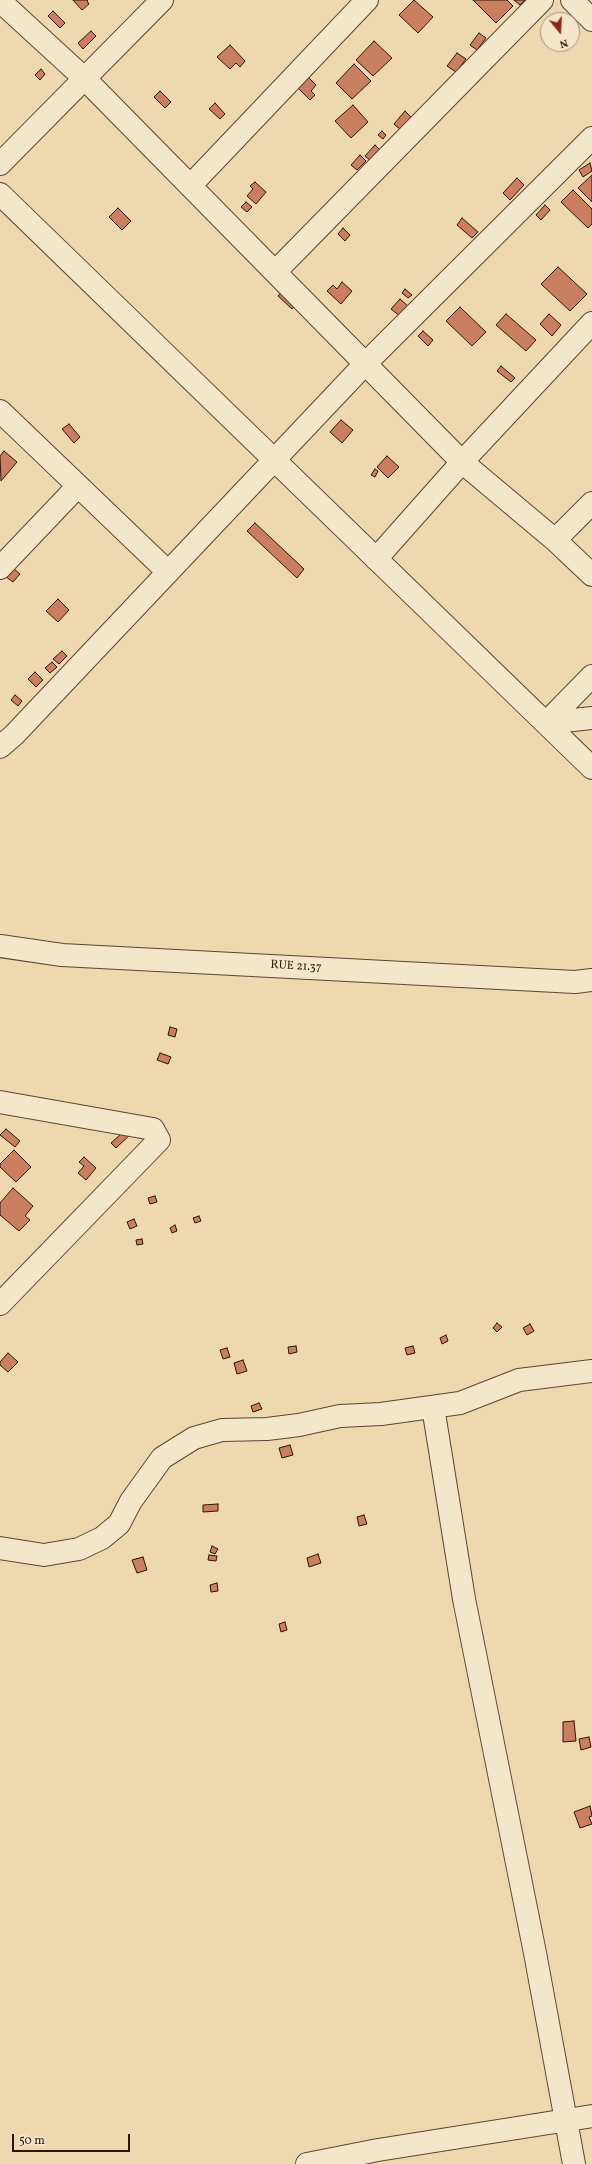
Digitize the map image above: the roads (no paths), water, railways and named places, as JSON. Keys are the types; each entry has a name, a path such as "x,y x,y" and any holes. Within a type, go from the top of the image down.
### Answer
{"street":[{"path":"0,164 162,0"},
{"path":"190,186 367,0"},
{"path":"275,272 542,0"},
{"path":"572,0 592,20"},
{"path":"0,1 85,79 462,462 555,540 592,575"},
{"path":"0,747 14,735 167,571 365,364 592,138"},
{"path":"0,194 592,768"},
{"path":"376,559 462,462 592,323"},
{"path":"0,411 167,571"},
{"path":"0,568 78,486"},
{"path":"555,540 592,503"},
{"path":"546,723 592,676"},
{"path":"546,723 592,718"},
{"name":"RUE 21.37","path":"0,946 62,955 575,982 592,980"},
{"path":"0,1304 159,1140 153,1129 3,1106"},
{"path":"0,1548 44,1555 79,1549 102,1538 118,1524 131,1501 162,1458 194,1438 222,1430 267,1429 340,1416 381,1414 460,1403 519,1380 592,1370"},
{"path":"433,1407 464,1599 535,1953 574,2164"},
{"path":"307,2164 378,2150 592,2116"}]}
